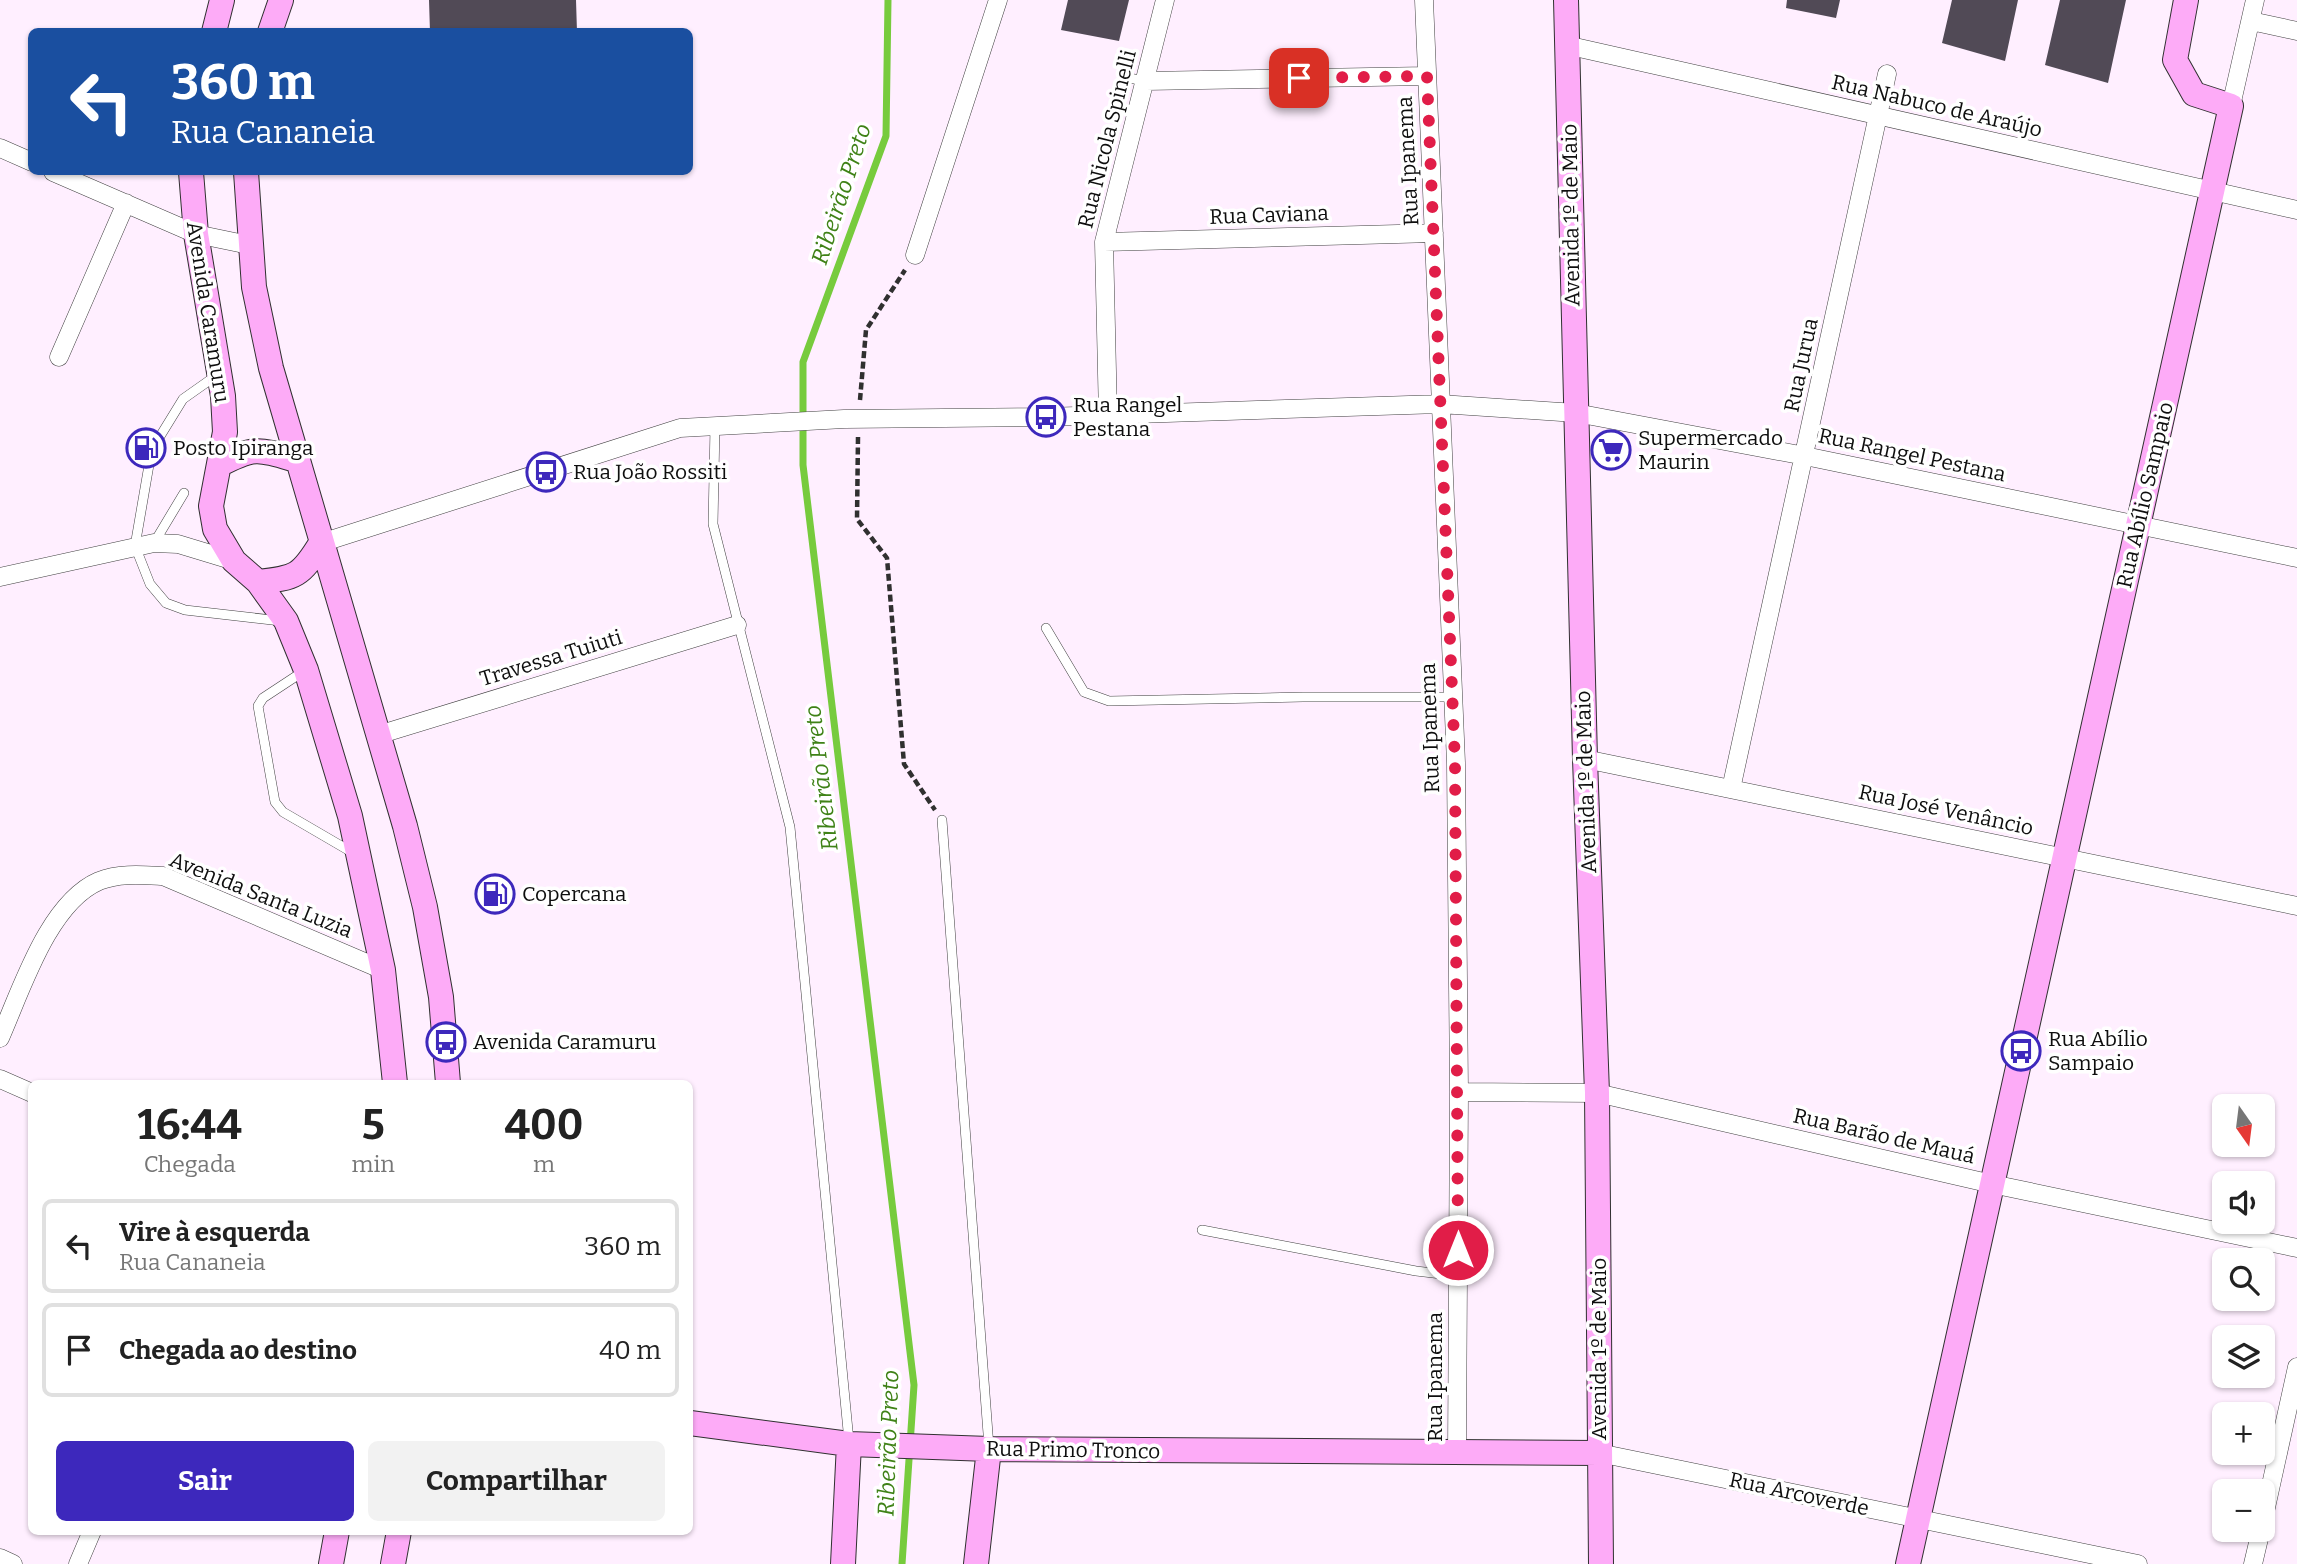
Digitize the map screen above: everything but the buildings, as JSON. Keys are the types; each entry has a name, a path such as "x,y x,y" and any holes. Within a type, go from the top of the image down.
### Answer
{"street":[{"path":"215,28 222,0"},
{"path":"271,28 281,0"},
{"path":"915,255 998,0"},
{"name":"Rua Nicola Spinelli","path":"1108,416 1104,242 1138,80 1165,0"},
{"name":"Rua Ipanema","path":"1423,0 1455,763 1459,1092 1457,1454"},
{"name":"Avenida 1º de Maio","path":"1566,0 1585,760 1597,1093 1601,1564"},
{"path":"2186,0 2175,60 2194,94 2231,106"},
{"name":"Rua Abílio Sampaio","path":"1908,1564 2255,0"},
{"path":"2251,21 2297,31"},
{"name":"Rua Nabuco de Araújo","path":"1566,45 2297,210"},
{"name":"Rua Jurua","path":"1731,789 1887,74"},
{"path":"1138,80 1427,76"},
{"path":"0,148 28,160"},
{"path":"60,175 196,234 249,245"},
{"name":"Avenida Caramuru","path":"191,175 196,234 219,374 225,432 213,483 211,506 215,529 234,561 258,582 286,621 306,670 350,816 359,856 383,970 395,1080"},
{"path":"246,175 254,288 271,368 405,826 425,907 441,996 448,1080"},
{"path":"59,357 126,203"},
{"name":"Rua Caviana","path":"1104,242 1434,233"},
{"name":"Rua Rangel Pestana","path":"715,426 851,419 1108,416 1440,404 1576,413 1805,456 2297,558"},
{"path":"258,582 287,579 297,575 306,568 321,543 680,428 715,426"},
{"path":"219,465 246,451 259,450 296,460"},
{"path":"0,577 154,543 178,544 234,561"},
{"name":"Travessa Tuiuti","path":"378,735 737,625"},
{"name":"Rua José Venâncio","path":"1585,760 2297,906"},
{"name":"Avenida Santa Luzia","path":"0,1038 53,923 68,905 98,881 131,874 163,876 383,970"},
{"path":"0,1079 28,1091"},
{"name":"Rua Barão de Mauá","path":"1459,1092 1597,1093 1992,1184 2297,1248"},
{"path":"2272,1479 2297,1367"},
{"name":"Rua Primo Tronco","path":"693,1423 860,1445 1457,1454"},
{"path":"844,1564 860,1445"},
{"path":"976,1564 989,1449"},
{"name":"Rua Arcoverde","path":"1457,1454 1599,1452 2138,1564"},
{"path":"78,1564 90,1535"},
{"path":"331,1564 336,1535"},
{"path":"393,1564 398,1535"},
{"path":"2253,1564 2258,1542"},
{"path":"0,1558 13,1564"}],"lane":[{"path":"219,374 183,399 159,438 149,465 135,546 150,584 166,603 185,610 286,621"},
{"path":"715,426 713,524 790,827 860,1445"},
{"path":"154,543 184,493"},
{"path":"1046,628 1084,692 1109,701 1451,697"},
{"path":"306,670 263,698 258,706 275,802 295,820 359,856"},
{"path":"942,820 989,1449"},
{"path":"1202,1230 1416,1271 1458,1276"}],"path":[{"path":"915,255 866,330 851,419 857,519 887,558 904,764 942,820"}],"waterway":[{"name":"Ribeirão Preto","path":"888,0 886,136 803,362 803,465 914,1385 902,1564"}],"place":[{"name":"Rua Rangel Pestana","path":"1046,417"},
{"name":"Posto Ipiranga","path":"146,448"},
{"name":"Supermercado Maurin","path":"1611,450"},
{"name":"Rua João Rossiti","path":"546,472"},
{"name":"Copercana","path":"495,894"},
{"name":"Avenida Caramuru","path":"446,1042"},
{"name":"Rua Abílio Sampaio","path":"2021,1051"}],"route":[{"path":"1299,78 1427,76 1455,763 1458,1250"}]}
